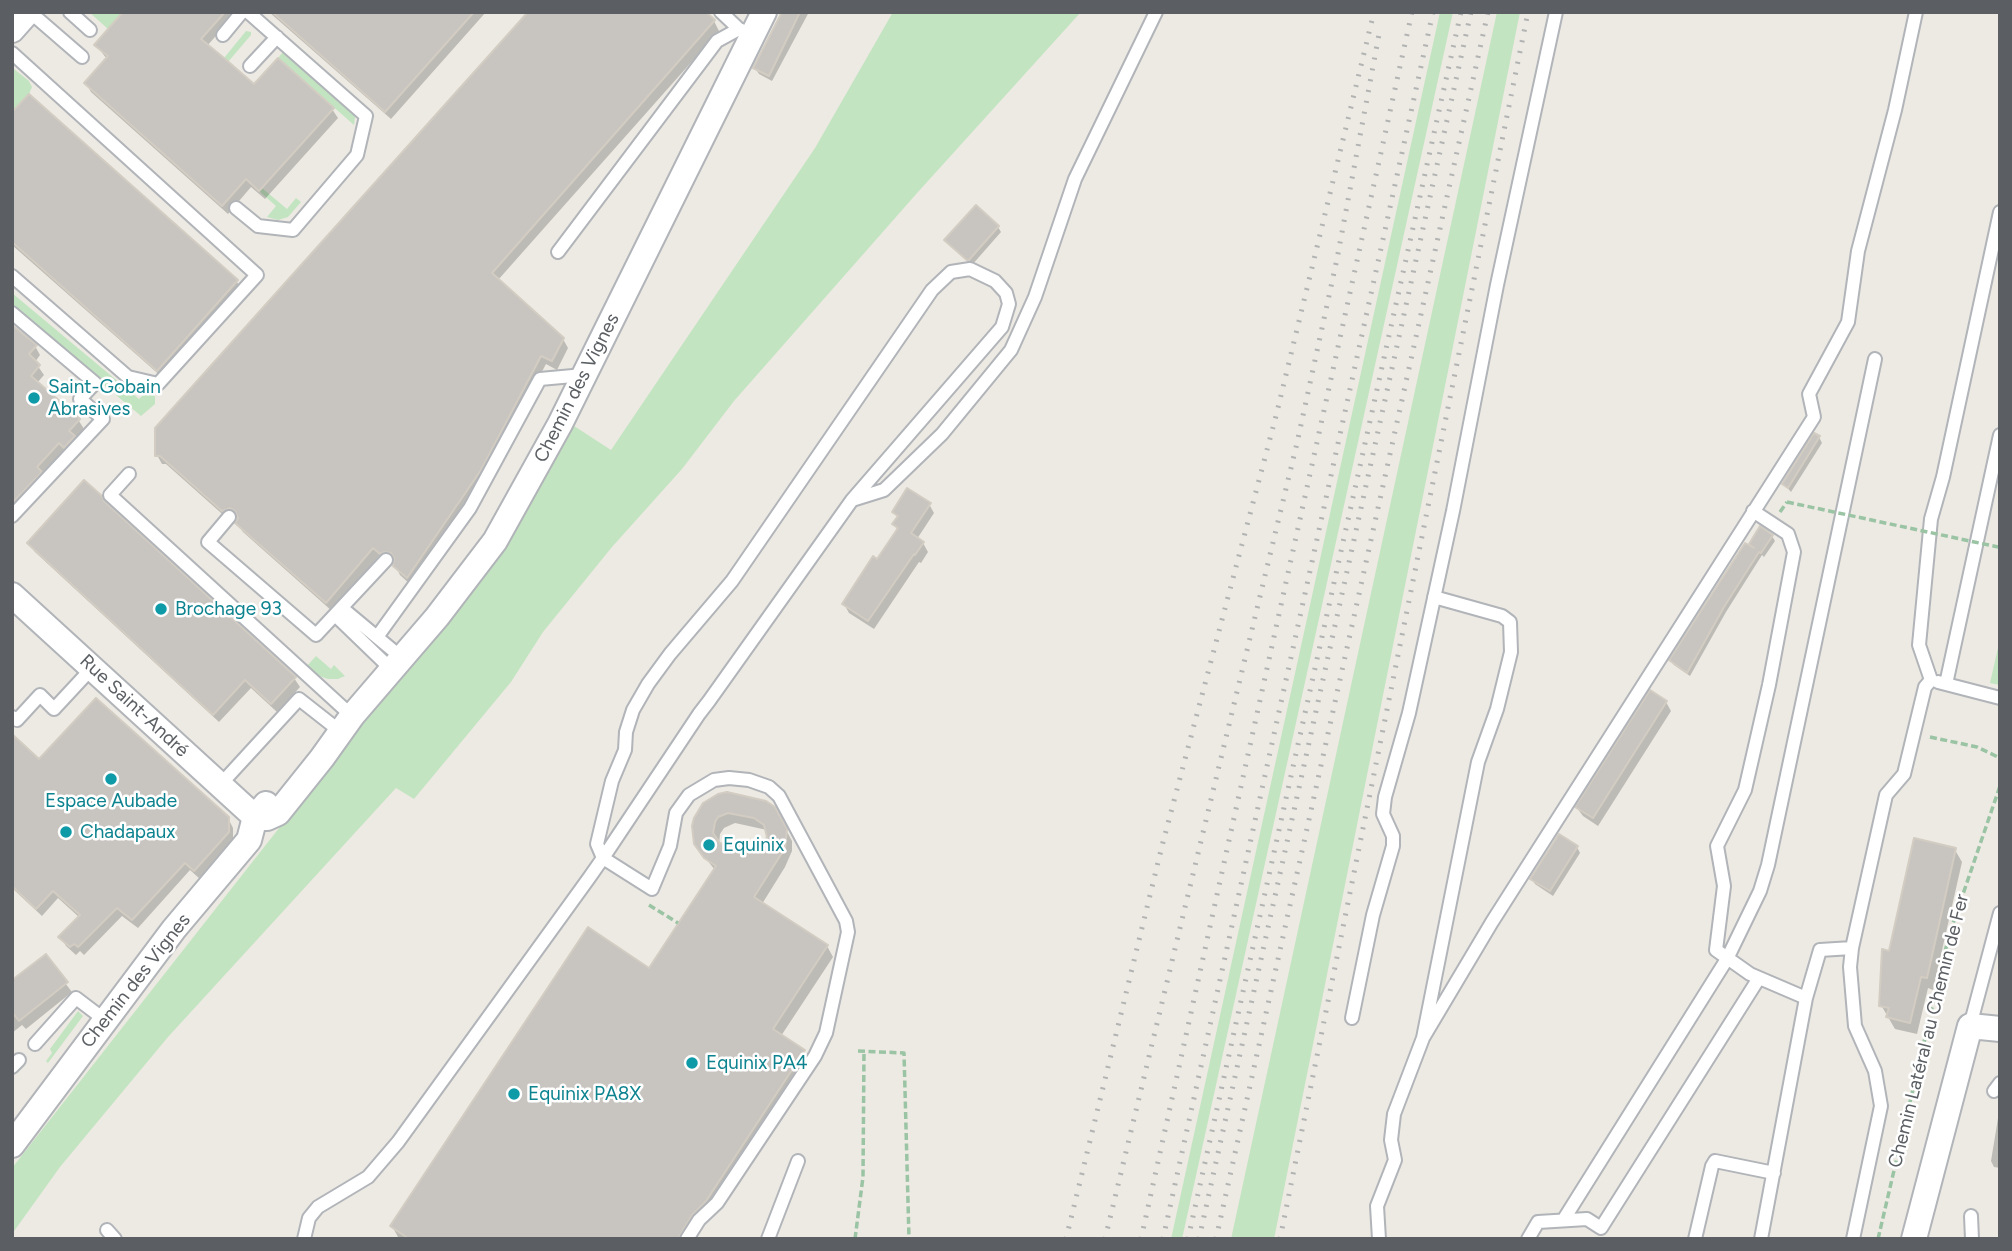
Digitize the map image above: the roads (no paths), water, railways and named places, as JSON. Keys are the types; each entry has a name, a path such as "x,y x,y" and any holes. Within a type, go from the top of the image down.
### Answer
{"street":[{"path":"12,30 29,12"},
{"name":"Chemin des Vignes","path":"12,1144 174,929 249,840 255,817 325,736 347,724 495,541 536,471 584,375 735,22 764,12"},
{"name":"Rue Saint-André","path":"12,595 255,817"},
{"path":"1970,1026 2000,1030"},
{"name":"Chemin Latéral au Chemin de Fer","path":"1914,1239 1970,1026"}],"lane":[{"path":"29,12 82,57"},
{"path":"70,12 90,30"},
{"path":"223,35 242,12"},
{"path":"236,208 258,226 293,230 357,155 366,116 248,12"},
{"path":"852,500 884,490 942,435 1011,350 1035,298 1075,178 1156,12"},
{"path":"1352,1018 1373,915 1393,846 1393,836 1383,814 1385,797 1409,713 1556,12"},
{"path":"1423,1038 1492,922 1814,416 1809,394 1848,322 1856,260 1895,110 1916,12"},
{"path":"558,252 717,41 735,22"},
{"path":"250,66 277,37"},
{"path":"12,53 257,275 158,384 128,377 12,276"},
{"path":"1931,680 1919,645 1931,519 1943,477 2000,212"},
{"path":"304,1239 309,1218 318,1207 368,1177 398,1142 603,858 709,701 852,500 1002,327 1009,304 1006,292 995,281 970,269 951,272 932,290 732,581 648,684 633,710 626,732 625,750 612,781 597,844 603,858 652,889 670,846 676,813 689,795 714,780 749,780 769,787 779,796 846,921 848,932 826,1033 815,1056 717,1203 699,1220 687,1239"},
{"path":"12,313 95,383 80,399 103,419 12,516"},
{"path":"1564,1219 1727,958 1760,891 1768,865 1875,359"},
{"path":"377,638 470,508 540,379 584,375"},
{"path":"1946,684 2000,435"},
{"path":"129,474 110,495 347,724"},
{"path":"1753,511 1788,534 1794,552 1769,685 1745,790 1717,846 1724,886 1716,950 1759,978 1807,998"},
{"path":"229,517 208,542 317,635 386,560"},
{"path":"1379,1239 1377,1206 1395,1160 1391,1140 1394,1114 1423,1038 1478,762 1497,709 1511,652 1510,622 1502,616 1434,597"},
{"path":"339,612 377,638 397,664"},
{"path":"339,612 397,664"},
{"path":"12,716 17,720 40,695 54,709 93,667"},
{"path":"1931,680 2000,698"},
{"path":"1853,1239 1881,1106 1875,1070 1855,1026 1850,967 1852,948 1886,795 1904,774 1925,687 1931,680"},
{"path":"220,785 299,699 347,724"},
{"path":"1970,1026 2000,913"},
{"path":"1761,1239 1807,998 1820,950 1852,948"},
{"path":"1528,1239 1538,1222 1564,1219 1587,1219 1605,1234 1759,978"},
{"path":"35,1044 76,998 105,1020"},
{"path":"768,1239 798,1161"},
{"path":"1695,1239 1715,1161 1774,1173"},
{"path":"1971,1216 1972,1239"}],"railway":[{"path":"1066,1239 1162,846 1276,416 1374,12"},
{"path":"1141,1239 1412,12"},
{"path":"1163,1239 1433,12"},
{"path":"1188,1239 1461,12"},
{"path":"1199,1239 1471,12"},
{"path":"1216,1239 1488,12"},
{"path":"1280,1239 1528,12"},
{"path":"1105,1239 1297,443 1337,259 1380,29"}],"place":[{"name":"Saint-Gobain Abrasives","path":"34,398"},
{"name":"Brochage 93","path":"161,609"},
{"name":"Espace Aubade","path":"111,779"},
{"name":"Chadapaux","path":"66,832"},
{"name":"Equinix","path":"709,845"},
{"name":"Equinix PA4","path":"692,1063"},
{"name":"Equinix PA8X","path":"514,1094"}]}
